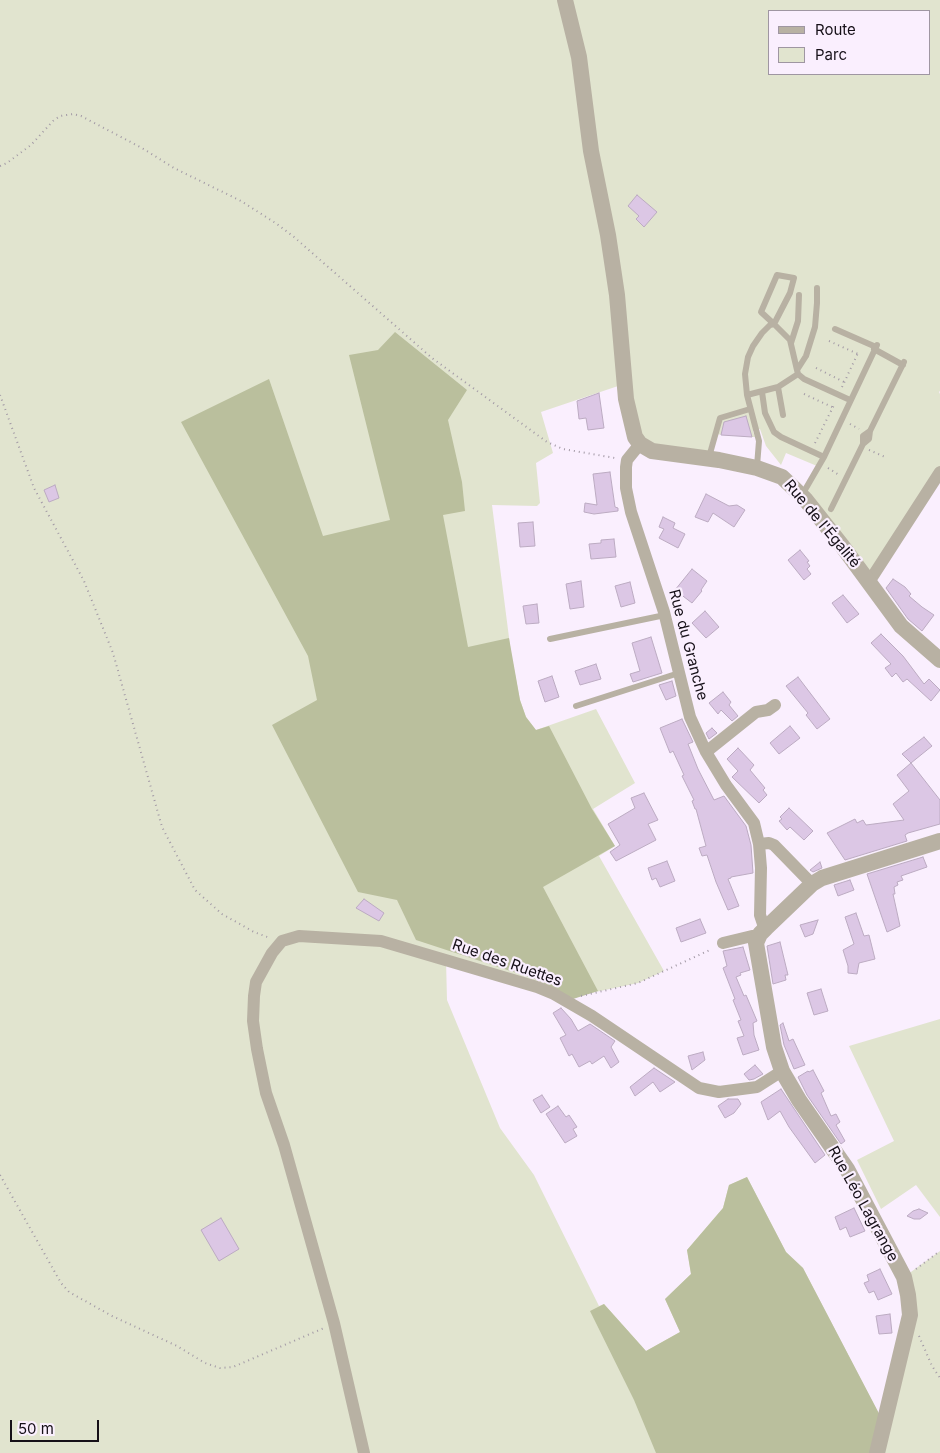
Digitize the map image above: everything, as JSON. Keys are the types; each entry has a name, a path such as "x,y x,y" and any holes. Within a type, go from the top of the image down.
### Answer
{"street":[{"path":"564,0 579,57 591,151 608,236 617,295 626,399 631,427 640,444 627,460"},
{"name":"Rue de l'Égalité","path":"640,444 652,451 709,458 757,468 782,476 802,496 901,626 940,660"},
{"name":"Rue du Granche","path":"627,460 626,488 631,512 665,615 690,716 706,752 726,785 752,820 759,844 762,868 760,915 763,924 762,932"},
{"path":"869,582 940,472"},
{"path":"706,752 756,712 768,710 775,705"},
{"path":"723,943 762,932 812,884 822,878 940,841"},
{"path":"759,844 769,843 774,845 812,884"},
{"name":"Rue Léo Lagrange","path":"762,932 756,945 768,1021 782,1071 799,1100 847,1169 904,1278 908,1295 910,1315 877,1453"},
{"name":"Rue des Ruettes","path":"282,941 299,936 381,941 537,987 567,1001 699,1088 719,1092 756,1087 782,1071"},
{"path":"282,941 272,953 256,982 254,1021 257,1049 266,1093 284,1145 334,1323 364,1453"}],"lane":[{"path":"757,468 759,441 747,395 745,374 748,357 762,333 774,324 790,293 794,278 777,275 762,307 762,314 774,324 791,343 798,372 804,379 850,400"},
{"path":"747,395 778,388 798,372 806,356 815,327 818,303 817,288"},
{"path":"791,343 798,321 799,295"},
{"path":"831,508 863,445 869,438 868,431 904,363 876,347 835,329"},
{"path":"802,496 824,457 876,347"},
{"path":"778,388 783,415"},
{"path":"762,392 765,413 775,433 824,457"},
{"path":"709,458 720,418 750,409"},
{"path":"550,639 665,615"},
{"path":"576,706 679,673"}],"path":[{"path":"0,166 31,145 60,116 72,114 81,116 142,148 174,168 240,201 277,224 432,358 547,442 563,449 627,460"},
{"path":"829,340 858,354"},
{"path":"816,368 844,382"},
{"path":"804,394 832,407"},
{"path":"0,395 34,488 84,581 113,653 162,827 195,890 222,914 254,932 282,941"},
{"path":"841,420 868,431"},
{"path":"863,445 885,457"},
{"path":"824,466 846,479"},
{"path":"567,1001 586,994 638,983 723,943"},
{"path":"0,1175 61,1283 69,1292 112,1316 178,1346 205,1363 220,1368 233,1367 334,1323"},
{"path":"904,1278 940,1251"},
{"path":"910,1315 932,1366 940,1378"}],"green space":[{"path":"0,0 940,0 940,472 869,582 806,493 817,466 786,453 781,465 766,446 760,429 753,431 755,437 713,434 706,458 648,450 624,384 541,412 553,453 536,463 540,503 537,506 492,505 511,653 520,700 526,717 536,730 596,709 635,783 593,809 615,846 599,856 664,971 638,983 586,994 567,1001 446,960 447,1000 500,1128 534,1175 599,1306 604,1304 646,1351 680,1332 665,1299 691,1274 687,1250 723,1208 729,1185 747,1177 786,1252 803,1268 883,1422 910,1315 904,1277 940,1251 940,1453 0,1453"},
{"path":"395,332 467,390 448,420 462,482 465,511 443,515 468,647 509,638 520,700 526,717 536,730 549,726 592,809 615,846 543,887 598,991 573,999 535,979 416,940 397,900 358,892 272,725 317,700 308,656 181,422 269,379 323,536 390,520 349,355 378,350"},
{"path":"940,1019 940,1217 916,1185 881,1209 857,1160 894,1141 849,1046"},
{"path":"747,1177 786,1252 803,1268 884,1423 877,1453 656,1453 634,1400 590,1311 604,1304 646,1351 680,1332 665,1299 691,1274 687,1250 723,1208 729,1185"}],"building":[{"path":"637,195 657,212 644,227 636,219 639,216 628,206"},
{"path":"599,393 604,428 588,430 586,418 579,419 577,401"},
{"path":"746,416 752,437 721,435 724,422"},
{"path":"610,472 615,507 618,508 618,511 594,514 584,512 585,503 597,505 593,474"},
{"path":"55,485 59,498 49,502 44,490"},
{"path":"706,494 729,506 737,505 745,510 734,527 713,513 708,522 695,517"},
{"path":"663,517 675,523 673,528 685,534 678,548 659,538 664,529 659,527"},
{"path":"533,522 535,546 520,547 518,523"},
{"path":"614,539 616,557 591,559 589,544 601,543 601,540"},
{"path":"800,550 809,561 807,562 810,566 807,569 811,574 804,580 788,560"},
{"path":"692,569 707,581 702,591 692,603 675,590"},
{"path":"893,579 905,587 911,594 909,596 934,615 922,631 908,619 886,588"},
{"path":"581,581 584,607 570,609 566,584"},
{"path":"630,582 635,603 621,607 615,586"},
{"path":"843,595 859,614 847,623 832,603"},
{"path":"537,604 539,623 526,624 523,606"},
{"path":"705,611 719,627 706,638 692,623"},
{"path":"881,634 903,656 924,684 929,679 940,690 931,701 907,679 903,682 896,673 892,677 885,668 891,664 871,643"},
{"path":"651,637 662,673 633,682 630,674 640,671 632,643"},
{"path":"596,664 601,679 580,685 575,671"},
{"path":"552,676 559,697 545,702 538,681"},
{"path":"798,677 830,719 817,729 806,715 808,713 786,686"},
{"path":"672,681 676,696 666,700 659,685"},
{"path":"723,692 731,702 729,705 738,716 732,721 721,710 718,714 709,703"},
{"path":"682,719 693,742 688,744 714,800 724,796 746,826 751,845 753,873 728,879 739,906 728,910 707,855 702,856 699,848 706,846 692,801 694,800 682,776 684,775 673,751 670,753 660,728"},
{"path":"790,726 800,738 779,754 770,743"},
{"path":"712,728 717,733 709,739 706,733"},
{"path":"924,737 932,746 911,763 902,754"},
{"path":"738,748 754,765 750,770 765,788 763,790 767,795 759,803 732,777 738,771 727,759"},
{"path":"911,763 940,800 940,824 908,833 905,835 907,841 845,860 827,833 855,819 857,823 863,820 866,825 904,820 893,804 909,791 897,775"},
{"path":"644,793 658,820 648,824 656,840 616,861 610,852 620,845 608,824 635,808 631,798"},
{"path":"789,808 813,831 804,840 790,827 787,830 779,821 782,819 780,817"},
{"path":"923,857 927,867 901,876 903,880 897,882 898,885 894,887 895,894 893,894 900,926 887,932 867,874"},
{"path":"667,861 675,881 660,887 656,878 652,880 648,868"},
{"path":"820,862 822,868 813,872 810,870"},
{"path":"850,880 854,890 838,896 834,885"},
{"path":"364,899 384,913 379,921 356,908"},
{"path":"856,913 864,936 869,935 875,959 859,963 857,974 848,973 843,950 854,944 845,917"},
{"path":"700,919 706,933 681,942 676,928"},
{"path":"818,920 813,934 805,937 800,925"},
{"path":"780,942 788,975 785,975 786,980 773,984 767,946"},
{"path":"743,947 750,970 740,973 741,975 736,977 757,1021 753,1023 754,1035 759,1050 743,1055 737,1038 744,1036 738,1021 741,1020 723,968 727,966 723,951"},
{"path":"821,989 828,1011 814,1015 807,993"},
{"path":"561,1008 571,1019 578,1031 590,1024 615,1041 611,1047 619,1062 611,1068 604,1056 592,1064 590,1061 579,1067 572,1054 569,1056 560,1038 566,1035 553,1013"},
{"path":"783,1023 789,1041 793,1039 805,1065 794,1069 784,1045 780,1025"},
{"path":"703,1052 705,1060 692,1070 688,1056"},
{"path":"755,1065 763,1074 749,1080 744,1074"},
{"path":"654,1068 675,1082 660,1092 653,1082 635,1096 630,1087"},
{"path":"813,1070 824,1091 821,1093 831,1116 836,1114 840,1122 836,1125 845,1141 841,1144 807,1095 798,1077"},
{"path":"781,1089 825,1155 815,1163 780,1111 768,1120 761,1102"},
{"path":"542,1095 550,1107 541,1113 533,1100"},
{"path":"728,1099 738,1099 741,1104 734,1113 725,1118 718,1106"},
{"path":"558,1106 566,1117 569,1115 577,1127 573,1129 577,1136 565,1143 546,1114"},
{"path":"854,1208 865,1231 850,1237 846,1227 840,1230 835,1217"},
{"path":"919,1209 928,1213 920,1219 907,1216 913,1211"},
{"path":"221,1218 239,1249 219,1261 201,1230"},
{"path":"880,1269 892,1294 878,1300 874,1291 869,1293 864,1283 869,1281 867,1275"},
{"path":"890,1314 892,1333 879,1334 876,1316"}]}
